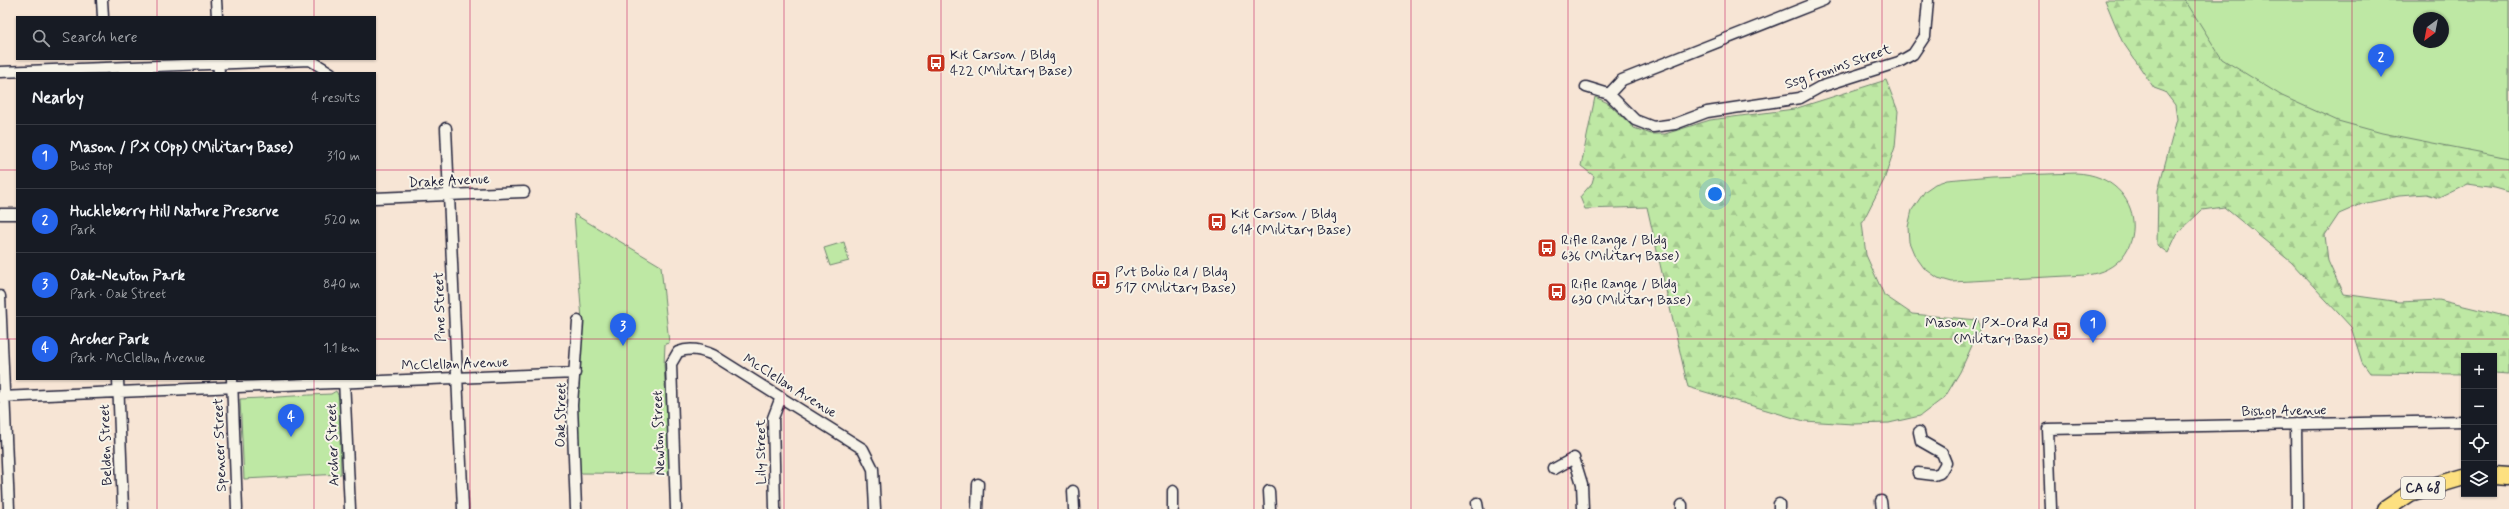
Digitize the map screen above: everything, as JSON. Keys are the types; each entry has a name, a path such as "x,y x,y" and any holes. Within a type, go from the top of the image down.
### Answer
{"main road":[{"path":"2497,476 2509,477"},
{"name":"CA 68","path":"2386,509 2410,493 2461,478"}],"street":[{"path":"102,0 103,16"},
{"path":"216,0 217,16"},
{"path":"1609,94 1622,80 1824,0"},
{"name":"Ssg Fronins Street","path":"1586,87 1609,94 1635,120 1646,125 1661,127 1707,112 1800,98 1820,87 1899,62 1912,54 1925,36 1928,0"},
{"path":"0,72 105,67 218,65 310,60 329,72"},
{"name":"Pine Street","path":"446,128 463,509"},
{"name":"Drake Avenue","path":"376,198 524,192"},
{"path":"0,214 16,214"},
{"path":"0,296 2,397 9,509"},
{"name":"Oak Street","path":"576,509 572,405 578,321"},
{"name":"McClellan Avenue","path":"674,357 683,350 700,350 713,355 864,449 871,462 876,509"},
{"name":"Newton Street","path":"674,357 671,364 676,509"},
{"name":"McClellan Avenue","path":"2,397 118,392 232,383 457,378 575,373"},
{"name":"Belden Street","path":"118,380 123,509"},
{"name":"Archer Street","path":"344,381 350,509"},
{"name":"Spencer Street","path":"232,383 237,509"},
{"name":"Lily Street","path":"775,509 773,418 781,397"},
{"name":"Bishop Avenue","path":"2051,509 2048,429 2104,430 2461,421"},
{"path":"2296,424 2297,509"},
{"path":"1918,473 1934,476 1940,473 1946,463 1942,453 1921,441 1919,432"},
{"path":"1554,469 1574,458 1582,484 1583,509"},
{"path":"977,509 978,484"},
{"path":"1269,490 1270,509"},
{"path":"1073,491 1074,509"},
{"path":"1173,492 1173,509"}],"green space":[{"path":"2105,0 2509,0 2509,192 2495,188 2468,184 2439,198 2426,194 2399,196 2362,204 2339,214 2325,235 2328,261 2343,294 2400,302 2439,300 2509,317 2509,374 2497,373 2497,353 2461,353 2461,374 2370,373 2362,362 2351,327 2291,262 2224,207 2202,210 2177,234 2168,253 2157,245 2158,190 2177,119 2175,105 2165,92 2154,88 2122,41"},
{"path":"2185,0 2509,0 2509,158 2382,133 2338,121 2282,96 2222,59"},
{"path":"1886,80 1898,111 1895,147 1884,180 1862,223 1866,255 1884,295 1912,314 1978,320 1980,328 1960,372 1945,397 1920,416 1889,423 1853,424 1804,421 1688,387 1647,207 1585,209 1580,197 1592,183 1594,176 1581,166 1595,97 1608,103 1634,128 1651,134 1665,134 1710,120 1794,109"},
{"path":"2076,173 2100,178 2118,189 2129,205 2133,222 2131,240 2123,257 2108,269 2086,275 1952,282 1938,278 1924,268 1914,254 1909,242 1908,227 1912,210 1925,191 1935,184 1947,180 1992,176"},
{"path":"574,214 661,266 669,343 665,344 664,365 670,474 580,473 577,406 582,320"},
{"path":"844,242 849,261 830,266 824,248"},
{"path":"336,391 339,397 341,474 244,479 240,399 331,394"}],"place":[{"name":"Kit Carson / Bldg 422 (Military Base)","path":"936,63"},
{"name":"Huckleberry Hill Nature Preserve","path":"2381,77"},
{"name":"Kit Carson / Bldg 614 (Military Base)","path":"1217,222"},
{"name":"Rifle Range / Bldg 636 (Military Base)","path":"1547,248"},
{"name":"Pvt Bolio Rd / Bldg 517 (Military Base)","path":"1101,280"},
{"name":"Rifle Range / Bldg 630 (Military Base)","path":"1557,292"},
{"name":"Mason / PX-Ord Rd (Military Base)","path":"2062,331"},
{"name":"Mason / PX (Opp) (Military Base)","path":"2093,343"},
{"name":"Oak-Newton Park","path":"623,346"},
{"name":"Archer Park","path":"291,437"}]}
